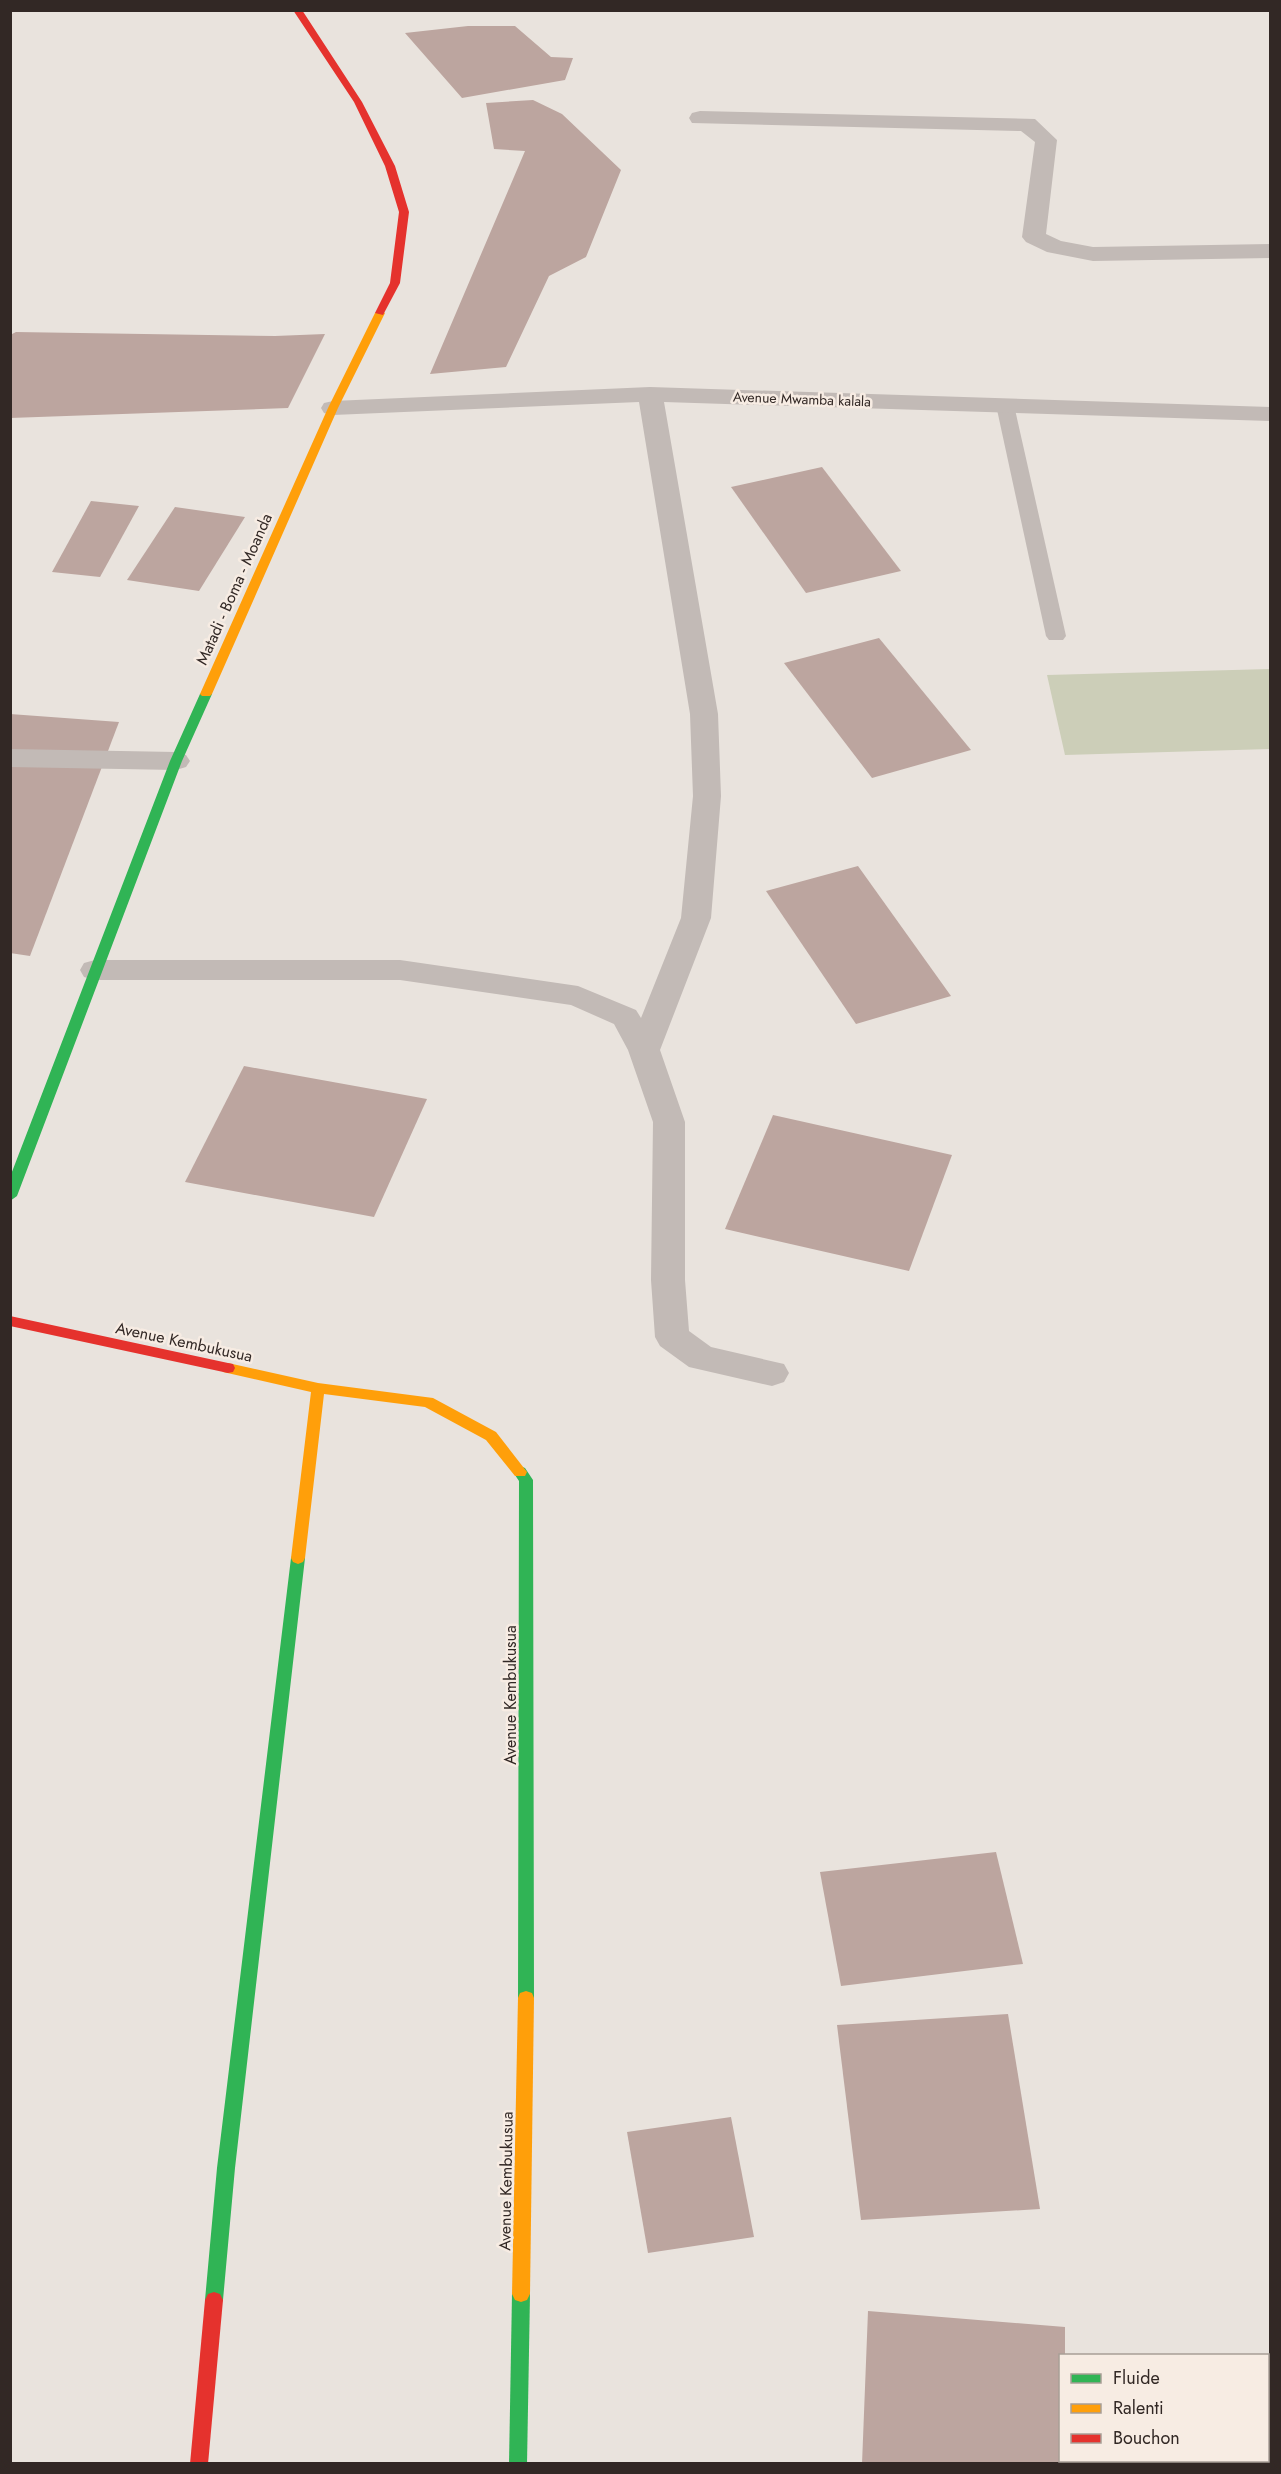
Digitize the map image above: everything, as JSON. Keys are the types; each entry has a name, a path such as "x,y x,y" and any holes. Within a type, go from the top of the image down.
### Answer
{"main road":[{"name":"Matadi - Boma - Moanda","path":"10,1196 176,761 333,408 395,283 404,212 390,166 358,102 297,10"},
{"name":"Avenue Kembukusua","path":"10,1321 318,1388 428,1402 491,1436 526,1480 526,1970 518,2463"},
{"path":"199,2463 226,2168 318,1388"}],"street":[{"path":"700,118 1027,124 1046,140 1034,237 1055,247 1093,254 1270,251"},
{"name":"Avenue Mwamba kalala","path":"333,408 651,394 1270,414"},
{"path":"644,1050 696,918 707,796 704,714 651,394"},
{"path":"10,758 176,761"},
{"path":"95,970 400,970 578,996 625,1017 644,1050 669,1122 668,1280 672,1337 701,1358 772,1373"}],"lane":[{"path":"1005,405 1056,636"}],"green space":[{"path":"1270,669 1270,749 1065,755 1047,675"}],"building":[{"path":"468,26 515,26 551,57 573,58 565,80 462,98 405,33"},
{"path":"533,100 562,114 621,170 586,257 549,276 506,367 430,374 525,151 494,149 486,103"},
{"path":"16,332 275,336 325,334 288,408 10,418 10,335"},
{"path":"822,467 901,571 806,593 731,487"},
{"path":"91,501 139,506 100,577 52,572"},
{"path":"175,507 245,517 199,591 127,580"},
{"path":"879,638 971,750 872,778 784,663"},
{"path":"10,714 119,722 30,956 10,953"},
{"path":"858,866 951,996 856,1024 766,891"},
{"path":"244,1066 427,1099 374,1217 185,1182"},
{"path":"773,1115 952,1155 909,1271 725,1229"},
{"path":"996,1852 1023,1964 841,1986 820,1872"},
{"path":"1008,2014 1040,2209 861,2220 837,2025"},
{"path":"731,2117 754,2237 648,2253 627,2132"},
{"path":"868,2311 1065,2327 1065,2354 1059,2354 1059,2462 1065,2462 1065,2464 862,2464"}],"traffic: fast":[{"path":"10,1196 176,761 206,694"},
{"path":"520,1472 526,1480 526,1998"},
{"path":"214,2300 226,2168 298,1558"},
{"path":"518,2464 521,2294"}],"traffic: slow":[{"path":"206,694 333,408 380,313"},
{"path":"228,1368 318,1388 428,1402 491,1436 520,1472"},
{"path":"298,1558 318,1388"},
{"path":"521,2294 526,1998"}],"traffic: jam":[{"path":"297,10 358,102 390,166 404,212 395,283 380,313"},
{"path":"10,1321 228,1368"},
{"path":"199,2464 214,2300"}]}
